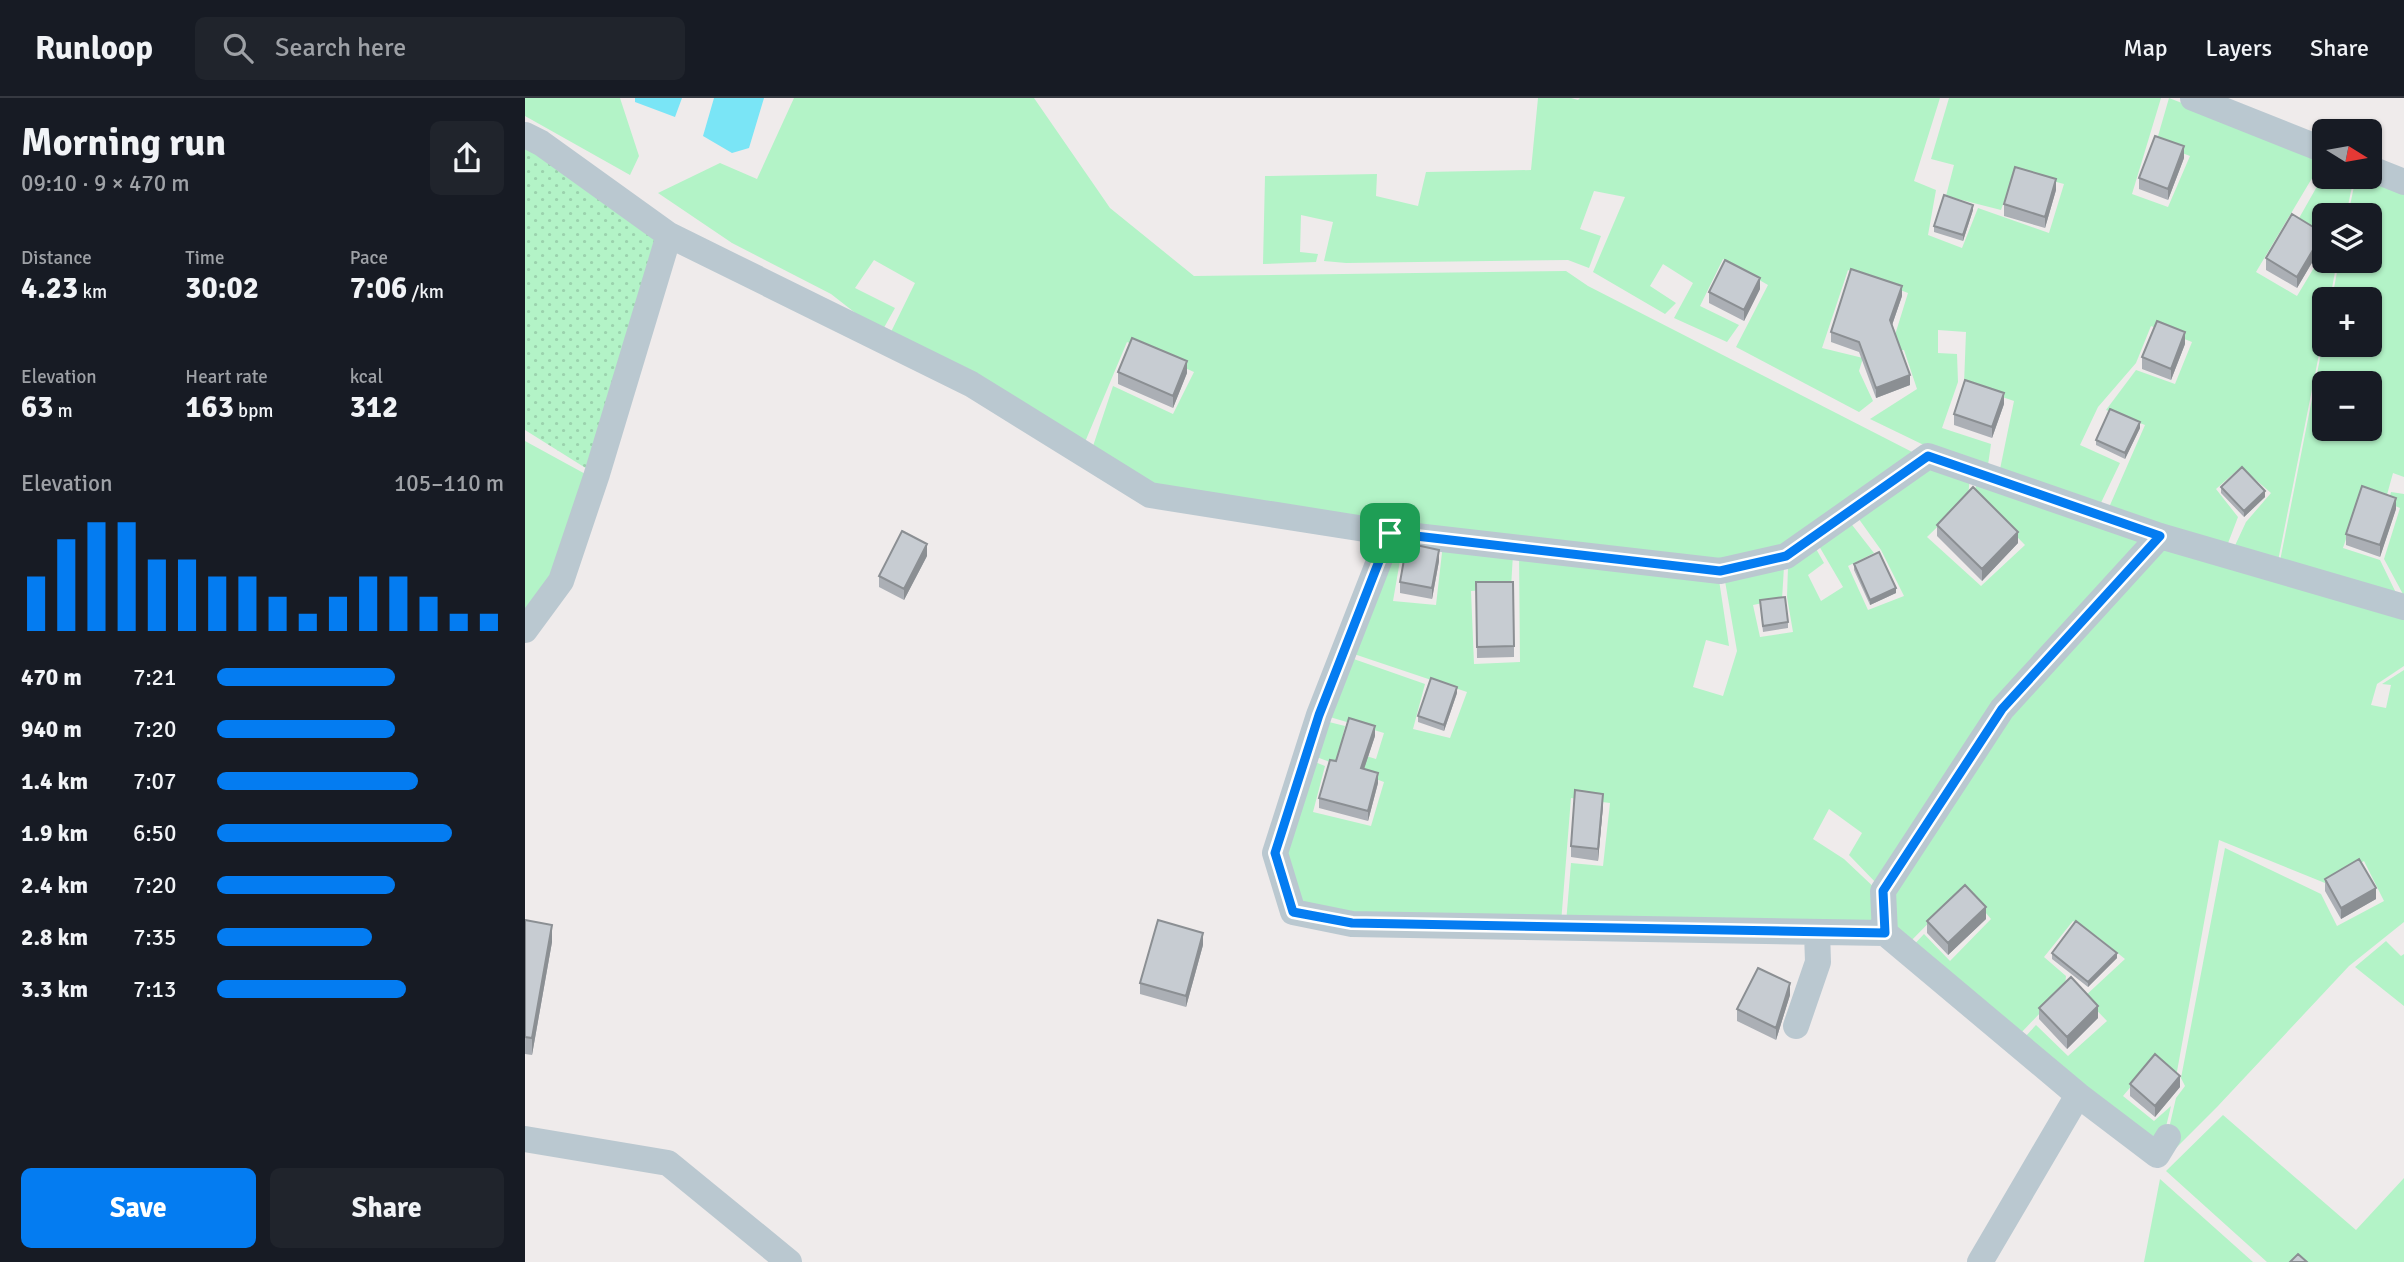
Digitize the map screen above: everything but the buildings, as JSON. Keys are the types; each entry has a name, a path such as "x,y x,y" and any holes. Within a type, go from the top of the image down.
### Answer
{"street":[{"path":"2193,98 2312,145"},
{"path":"525,135 541,143 669,234 971,384 1150,495 1390,533 1720,571 1786,556 1928,456 2160,536 2404,607"},
{"path":"2382,173 2404,182"},
{"path":"525,630 561,581 597,474 669,234"},
{"path":"1390,533 1319,715 1275,853 1293,912 1352,923 1885,933 2078,1095 2157,1155 2168,1137"},
{"path":"1885,933 1883,891 2002,709 2160,536"},
{"path":"1796,1026 1818,962 1817,932"},
{"path":"1980,1262 2078,1095"},
{"path":"525,1139 668,1163 789,1262"}],"green space":[{"path":"525,98 620,98 639,156 630,175 525,116"},
{"path":"794,98 1034,98 1110,208 1194,276 1566,271 1588,286 1920,456 1783,552 1722,563 1151,491 1093,446 1113,386 1173,414 1194,372 1127,342 1085,442 889,336 915,283 874,260 855,288 895,308 881,333 831,294 732,243 658,193 720,163 757,179"},
{"path":"1538,98 1940,98 1914,181 1936,190 1928,235 1962,248 1978,208 2049,233 2064,184 2015,171 2001,210 1946,196 1954,165 1931,159 1949,98 2161,98 2132,194 2168,207 2190,156 2156,143 2169,98 2312,153 2312,178 2256,272 2297,296 2312,271 2335,273 2332,287 2312,287 2312,357 2318,357 2316,371 2312,371 2312,390 2277,566 2232,552 2246,522 2271,493 2241,467 2216,489 2238,517 2225,551 2107,512 2145,425 2106,410 2136,370 2175,384 2192,342 2151,326 2136,363 2098,407 2080,445 2120,463 2098,509 1999,474 2014,401 1964,384 1966,332 1938,330 1938,353 1957,354 1958,382 1942,428 1991,444 1987,472 1870,419 1917,389 1904,350 1890,351 1908,293 1848,270 1822,348 1863,358 1859,371 1873,401 1859,412 1736,347 1768,285 1723,259 1700,306 1739,325 1727,342 1674,318 1693,283 1663,264 1650,286 1676,303 1665,314 1593,272 1625,197 1594,191 1580,229 1601,236 1589,268 1568,260 1324,261 1333,222 1301,215 1300,252 1318,254 1316,262 1263,264 1265,176 1377,174 1376,196 1418,206 1426,172 1531,170"},
{"path":"525,143 662,235 592,472 525,430"},
{"path":"2382,184 2404,194 2404,477 2393,473 2385,502 2361,494 2343,548 2380,560 2397,595 2280,561 2312,399 2312,441 2382,441 2382,371 2317,371 2320,357 2382,357 2382,287 2334,287 2337,273 2382,273 2382,203 2351,203 2353,189 2382,189"},
{"path":"2316,189 2351,189 2349,203 2312,203 2312,228 2298,220"},
{"path":"525,441 589,476 556,577 525,617"},
{"path":"1928,462 1970,476 1968,497 1927,537 1981,586 2025,545 1974,493 1978,479 2152,538 1879,886 1849,855 1862,833 1829,809 1813,839 1844,859 1879,892 1880,931 1566,923 1571,863 1603,866 1610,803 1571,798 1561,923 1298,909 1280,851 1310,760 1325,766 1313,812 1371,826 1384,782 1311,755 1325,721 1345,726 1340,748 1376,759 1384,733 1323,715 1348,657 1425,684 1413,729 1450,738 1467,692 1348,652 1393,537 1437,557 1402,549 1393,601 1436,605 1443,544 1513,554 1511,588 1471,591 1474,664 1520,662 1519,553 1719,580 1729,646 1706,640 1693,687 1723,696 1737,651 1725,581 1784,567 1782,599 1753,605 1760,637 1793,632 1787,597 1788,567 1815,547 1824,563 1808,575 1821,601 1843,587 1819,546 1849,521 1874,553 1848,566 1868,610 1904,596 1881,550 1856,515"},
{"path":"2391,492 2404,494 2404,596 2384,559 2400,508 2388,503"},
{"path":"2162,542 2404,615 2404,666 2377,684 2371,705 2386,708 2391,685 2382,684 2404,670 2404,922 2349,966 2161,1163 2176,1098 2185,1086 2181,1078 2225,848 2321,894 2337,926 2384,901 2364,861 2325,883 2219,840 2176,1077 2155,1058 2123,1096 2154,1121 2171,1106 2164,1135 2155,1151 2025,1037 2036,1025 2068,1056 2107,1021 2084,997 2125,959 2073,921 2044,957 2066,976 2065,987 2019,1035 1910,949 1924,934 1950,961 1991,919 1964,887 1905,947 1889,931 1888,891 2007,711"},
{"path":"2386,941 2401,956 2404,954 2404,1006 2355,967"},
{"path":"2223,1115 2356,1230 2404,1178 2404,1262 2267,1262 2166,1171"},
{"path":"2160,1179 2253,1262 2144,1262"}],"water":[{"path":"635,98 682,98 675,117 635,102"},
{"path":"714,98 764,98 749,148 732,153 703,136"}],"route":[{"path":"1928,456 2160,536 2002,709 1883,891 1885,933 1352,923 1293,912 1275,853 1319,715 1390,533 1720,571 1786,556 1928,456"}]}
